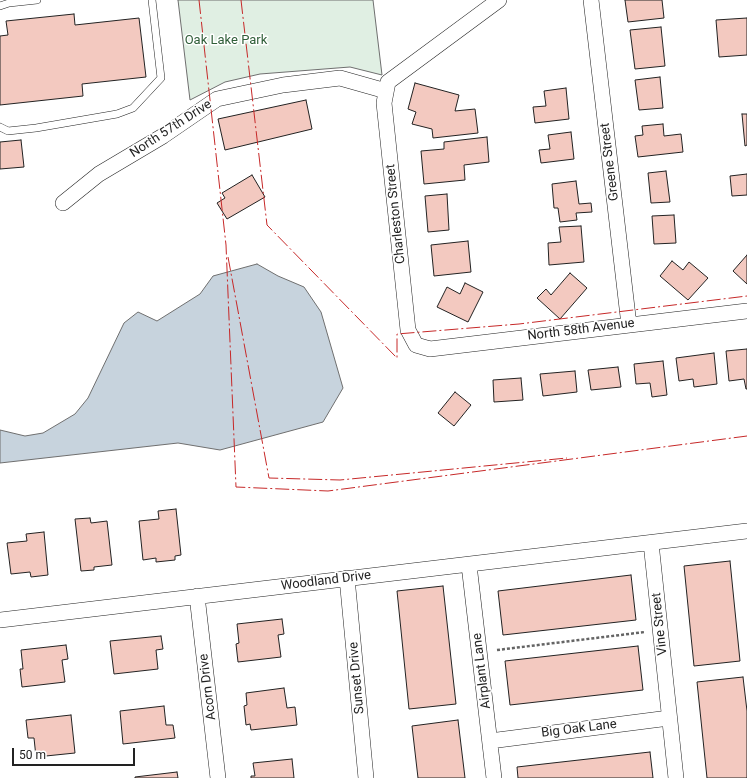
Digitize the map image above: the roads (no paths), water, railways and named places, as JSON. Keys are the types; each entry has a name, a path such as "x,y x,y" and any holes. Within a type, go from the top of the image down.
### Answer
{"street":[{"path":"387,87 499,0"},
{"name":"Greene Street","path":"591,0 629,325"},
{"name":"North 57th Drive","path":"63,203 98,174 163,136 217,99 283,85 340,78 387,87"},
{"name":"Charleston Street","path":"387,87 384,103 408,330 416,345"},
{"name":"North 58th Avenue","path":"416,345 430,349 747,311"},
{"path":"651,543 747,531"},
{"name":"Woodland Drive","path":"0,620 651,543"},
{"name":"Vine Street","path":"651,543 676,778"},
{"name":"Airplant Lane","path":"469,565 494,778"},
{"name":"Sunset Drive","path":"347,578 366,778"},
{"name":"Acorn Drive","path":"197,596 218,778"},
{"name":"Big Oak Lane","path":"490,741 669,718"}],"lane":[{"path":"0,6 9,3 37,0"},
{"path":"0,127 8,130 36,128 117,114 133,108 161,78 152,0"}],"park label":[{"name":"Oak Lake Park","path":"226,41"}]}
